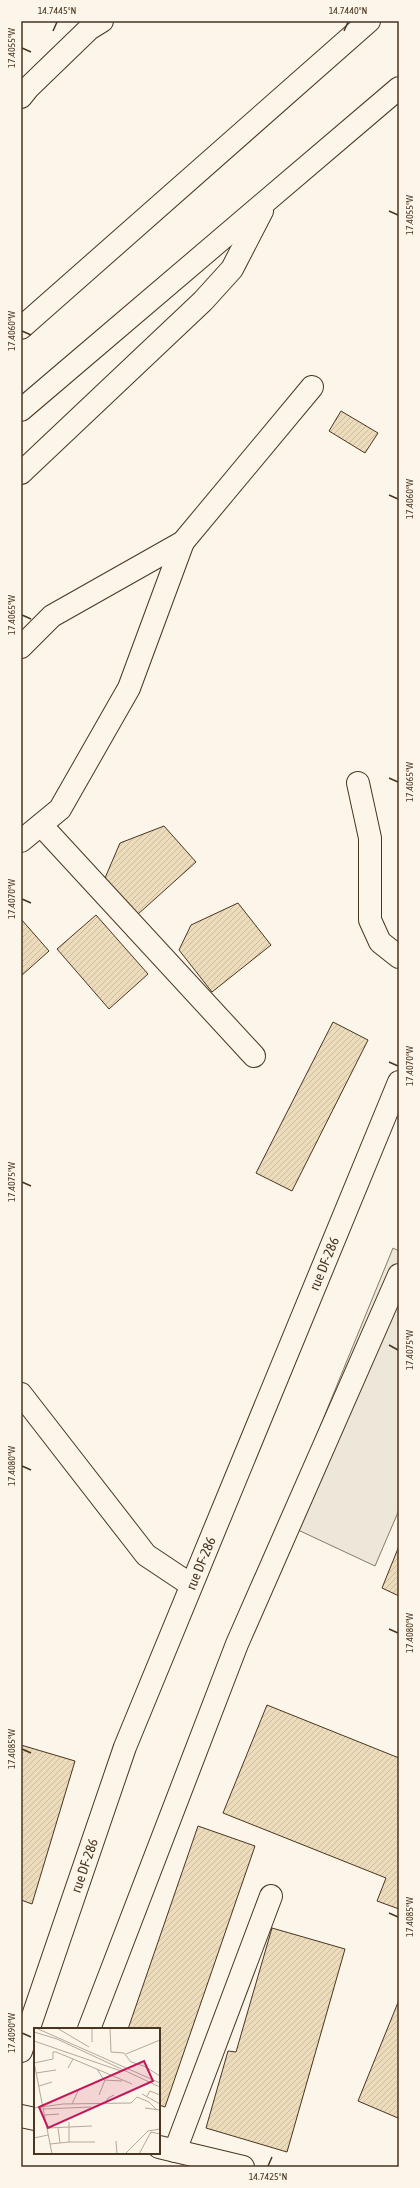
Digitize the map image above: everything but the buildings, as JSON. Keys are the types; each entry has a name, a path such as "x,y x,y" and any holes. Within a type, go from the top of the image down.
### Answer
{"main road":[{"path":"21,97 29,86 89,30 102,21"},
{"path":"21,328 369,21"},
{"path":"21,410 399,88"},
{"path":"21,473 203,301 232,269 267,201"},
{"path":"21,841 60,809 129,688 183,542 312,387"},
{"path":"21,647 52,616 183,542"},
{"path":"358,784 370,838 370,920 380,942 399,957"},
{"path":"41,826 254,1056"},
{"name":"rue DF-286","path":"21,2051 125,1747 399,1082"},
{"path":"89,2028 237,1644 399,1275"},
{"path":"21,1394 146,1555 191,1585"},
{"path":"243,2167 167,2149 271,1896"},
{"path":"21,2116 34,2119"}],"shaded area":[{"path":"393,1248 399,1251 399,1510 375,1566 281,1522"}]}
